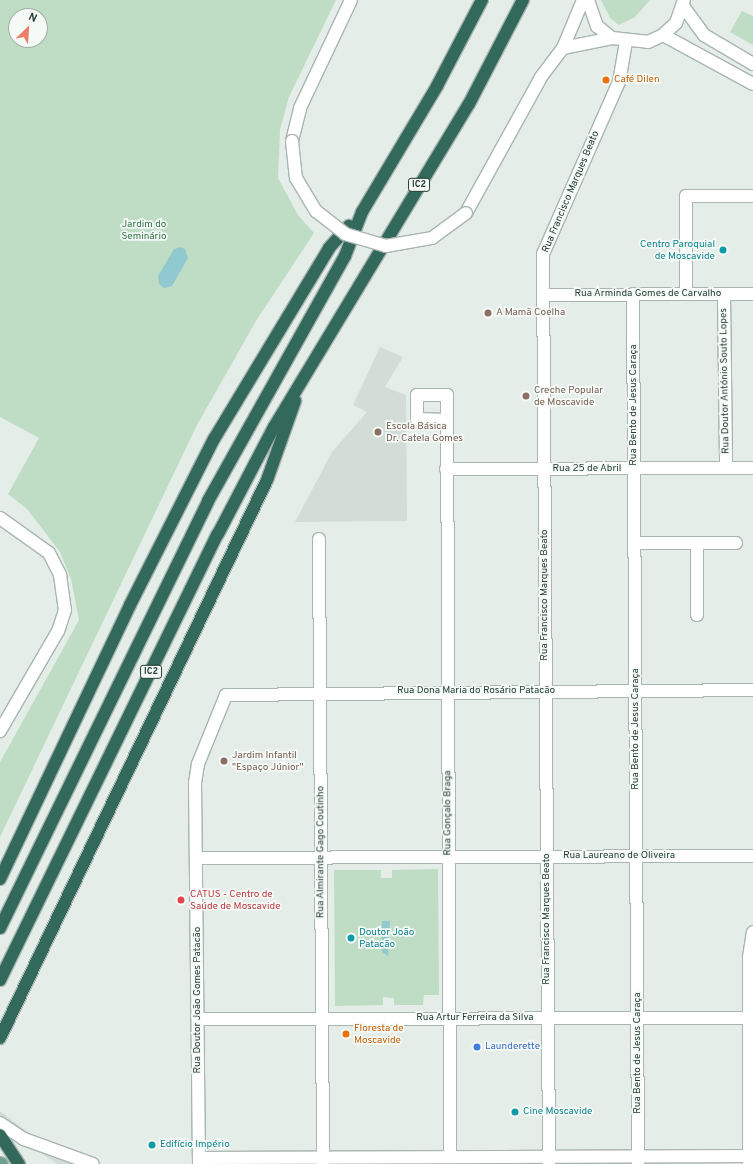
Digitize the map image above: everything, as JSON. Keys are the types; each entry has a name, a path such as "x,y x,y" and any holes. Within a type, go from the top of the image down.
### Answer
{"highway":[{"name":"IC2","path":"0,928 208,501 345,256 362,212 437,86 482,0"},
{"name":"IC2","path":"0,980 218,534 308,366 469,104 523,0"},
{"path":"0,879 130,605 214,439 329,248 362,212"},
{"path":"0,1038 267,480 308,366"},
{"path":"0,1136 19,1164"}],"street":[{"path":"351,0 300,108 292,141 296,178 316,211 345,234 386,246 432,238 466,212 541,77 563,48 583,0"},
{"path":"588,0 597,26 612,38 626,42 648,42 663,36 676,23 683,3"},
{"path":"683,3 704,35 753,64"},
{"path":"663,36 753,84"},
{"path":"563,48 612,38"},
{"name":"Rua Francisco Marques Beato","path":"548,1160 543,254 619,82 626,42"},
{"path":"686,294 686,196 753,196"},
{"name":"Rua Bento de Jesus Caraça","path":"633,294 638,1160"},
{"name":"Rua Doutor António Souto Lopes","path":"724,294 726,468"},
{"name":"Rua Arminda Gomes de Carvalho","path":"543,295 753,294"},
{"name":"Rua Gonçalo Braga","path":"447,420 450,1157"},
{"name":"Rua 25 de Abril","path":"446,469 753,468"},
{"path":"0,518 49,553 62,580 65,610 58,631 0,731"},
{"name":"Rua Almirante Gago Coutinho","path":"319,539 323,1161"},
{"path":"635,543 736,543"},
{"path":"697,543 697,616"},
{"name":"Rua Dona Maria do Rosário Patacão","path":"214,719 223,698 233,692 753,690"},
{"name":"Rua Doutor João Gomes Patacão","path":"199,1161 195,776 214,719"},
{"name":"Rua Laureano de Oliveira","path":"197,858 753,856"},
{"path":"199,1161 323,1161 450,1157 548,1160 750,1159 751,1018 749,958 753,932"},
{"name":"Rua Artur Ferreira da Silva","path":"198,1019 751,1018"},
{"path":"0,1123 24,1139 93,1164"}],"shaded area":[{"name":"Escola Básica Dr. Catela Gomes","path":"380,347 403,357 385,387 406,395 407,521 295,522 332,452 367,412 353,405"},
{"path":"0,1111 26,1131 77,1164 57,1164 20,1139 0,1124"}],"green space":[{"name":"Jardim do Seminário","path":"0,0 336,0 289,97 280,130 278,178 298,215 314,233 256,321 197,425 0,837 0,762 79,620 71,579 60,552 27,509 8,494 39,438 0,417"},
{"path":"601,0 650,0 635,17 619,25 610,18"},
{"path":"742,11 753,16 753,45 730,32"},
{"path":"438,869 439,995 424,995 423,1005 394,1005 394,998 383,997 383,1005 335,1006 334,870 381,870 381,878 392,878 392,870"}],"water":[{"path":"180,247 185,249 188,258 172,286 164,288 159,284 158,276 174,249"},
{"path":"382,921 390,921 388,956 382,952"}],"place":[{"name":"Café Dilen","path":"606,80"},
{"name":"Centro Paroquial de Moscavide","path":"723,250"},
{"name":"A Mamã Coelha","path":"488,313"},
{"name":"Creche Popular de Moscavide","path":"526,396"},
{"name":"Escola Básica Dr. Catela Gomes","path":"378,432"},
{"name":"Jardim Infantil \"Espaço Júnior\"","path":"224,761"},
{"name":"CATUS - Centro de Saúde de Moscavide","path":"181,900"},
{"name":"Doutor João Patacão","path":"351,938"},
{"name":"Floresta de Moscavide","path":"346,1034"},
{"name":"Launderette","path":"477,1047"},
{"name":"Cine Moscavide","path":"515,1112"},
{"name":"Edifício Império","path":"152,1145"}]}
